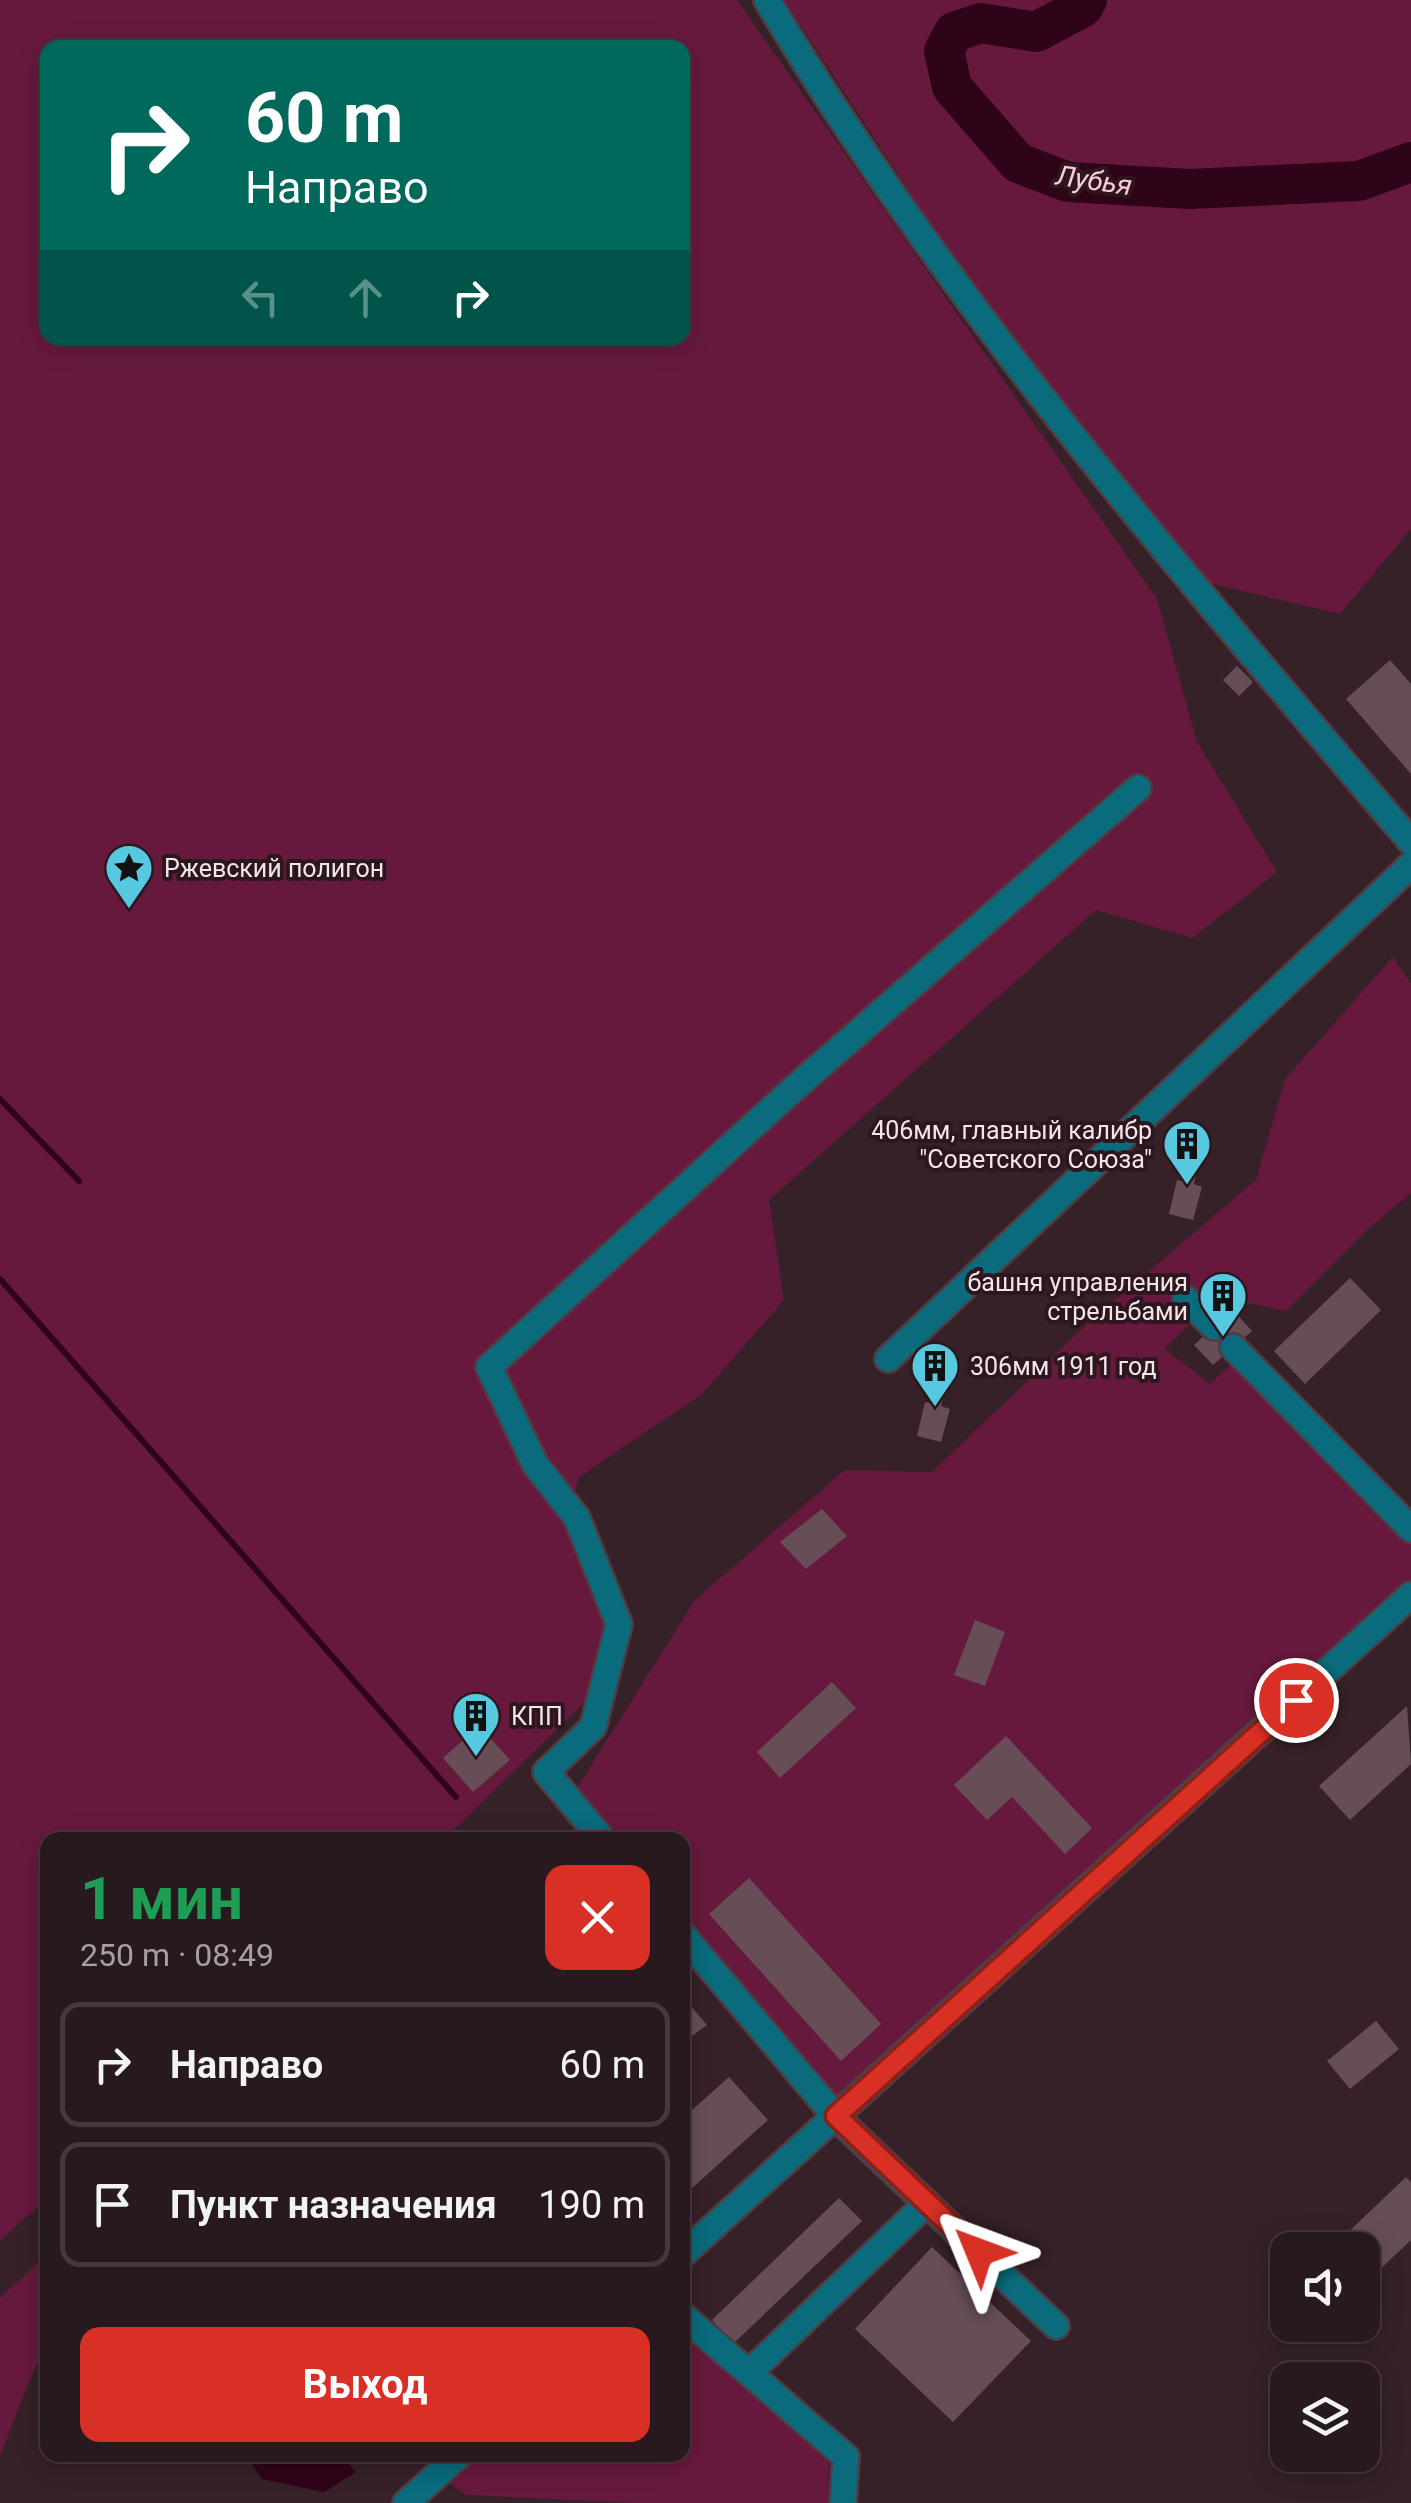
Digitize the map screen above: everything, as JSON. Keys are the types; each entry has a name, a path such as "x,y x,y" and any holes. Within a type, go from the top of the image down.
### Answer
{"lane":[{"path":"767,0 826,99 964,293 1182,576 1411,842"},
{"path":"596,1832 546,1772 594,1727 619,1624 577,1518 535,1464 490,1366 790,1092 1138,788"},
{"path":"888,1359 1411,866"},
{"path":"1186,1299 1214,1327"},
{"path":"1233,1347 1411,1529"},
{"path":"690,2247 1411,1596"},
{"path":"690,1943 836,2116 1056,2326"},
{"path":"749,2373 927,2204"},
{"path":"690,2322 846,2457 843,2503"},
{"path":"406,2503 451,2462"}],"shaded area":[{"path":"0,0 737,0 1157,599 1197,742 1277,872 1192,938 1096,910 769,1200 784,1300 702,1394 579,1477 565,1527 606,1618 586,1701 451,1832 40,1832 40,2204 0,2241"},
{"path":"784,0 1411,0 1411,529 1340,614 1205,582 977,295"},
{"path":"1393,957 1411,984 1411,1193 1368,1229 1286,1311 1217,1296 1165,1349 1210,1384 1235,1361 1411,1539 1411,1587 836,2105 690,1928 690,1832 609,1832 575,1791 695,1600 845,1470 932,1472 1087,1324 1256,1180 1285,1079"},
{"path":"40,2261 40,2364 35,2367 0,2456 0,2298"},
{"path":"690,2341 829,2456 828,2503 634,2503 466,2495 448,2482 472,2462 690,2462"},
{"path":"251,2462 347,2462 356,2472 324,2492 262,2479"}],"building":[{"path":"1390,660 1411,684 1411,774 1346,699"},
{"path":"1237,666 1253,682 1239,696 1223,680"},
{"name":"406мм, главный калибр \"Советского Союза\"","path":"1195,1149 1201,1151 1194,1184 1202,1187 1193,1220 1169,1214 1177,1180 1186,1182"},
{"path":"1350,1278 1381,1310 1305,1384 1274,1351"},
{"name":"башня управления стрельбами","path":"1233,1310 1252,1331 1213,1365 1194,1345"},
{"name":"306мм 1911 год","path":"942,1371 949,1373 941,1406 950,1409 941,1442 917,1436 925,1402 934,1404"},
{"path":"822,1509 847,1536 806,1569 780,1542"},
{"path":"975,1620 1005,1632 985,1686 954,1675"},
{"path":"832,1682 856,1708 780,1778 757,1752"},
{"path":"1407,1706 1411,1764 1350,1820 1319,1786"},
{"name":"КПП","path":"479,1726 510,1760 473,1792 443,1758"},
{"path":"1006,1736 1092,1828 1065,1854 1012,1797 987,1820 954,1785"},
{"path":"749,1878 881,2024 841,2061 709,1914"},
{"path":"690,2005 707,2025 690,2037"},
{"path":"1376,2021 1399,2049 1350,2089 1327,2061"},
{"path":"729,2077 768,2120 690,2190 690,2112"},
{"path":"1406,2177 1411,2182 1411,2240 1380,2269 1380,2232 1348,2232"},
{"path":"839,2198 862,2221 734,2343 712,2320"},
{"path":"932,2247 1031,2341 953,2422 855,2329"}],"waterway":[{"name":"Лубья","path":"1087,0 1083,7 1036,32 981,23 954,32 944,51 952,87 1018,163 1068,182 1190,189 1359,181 1411,162"},
{"path":"0,1099 79,1181"},
{"path":"0,1279 456,1797"}],"place":[{"name":"Ржевский полигон","path":"129,910"},
{"name":"406мм, главный калибр \"Советского Союза\"","path":"1187,1186"},
{"name":"башня управления стрельбами","path":"1223,1338"},
{"name":"306мм 1911 год","path":"935,1408"},
{"name":"КПП","path":"476,1758"}],"route":[{"path":"979,2252 836,2116 1296,1700"}]}
